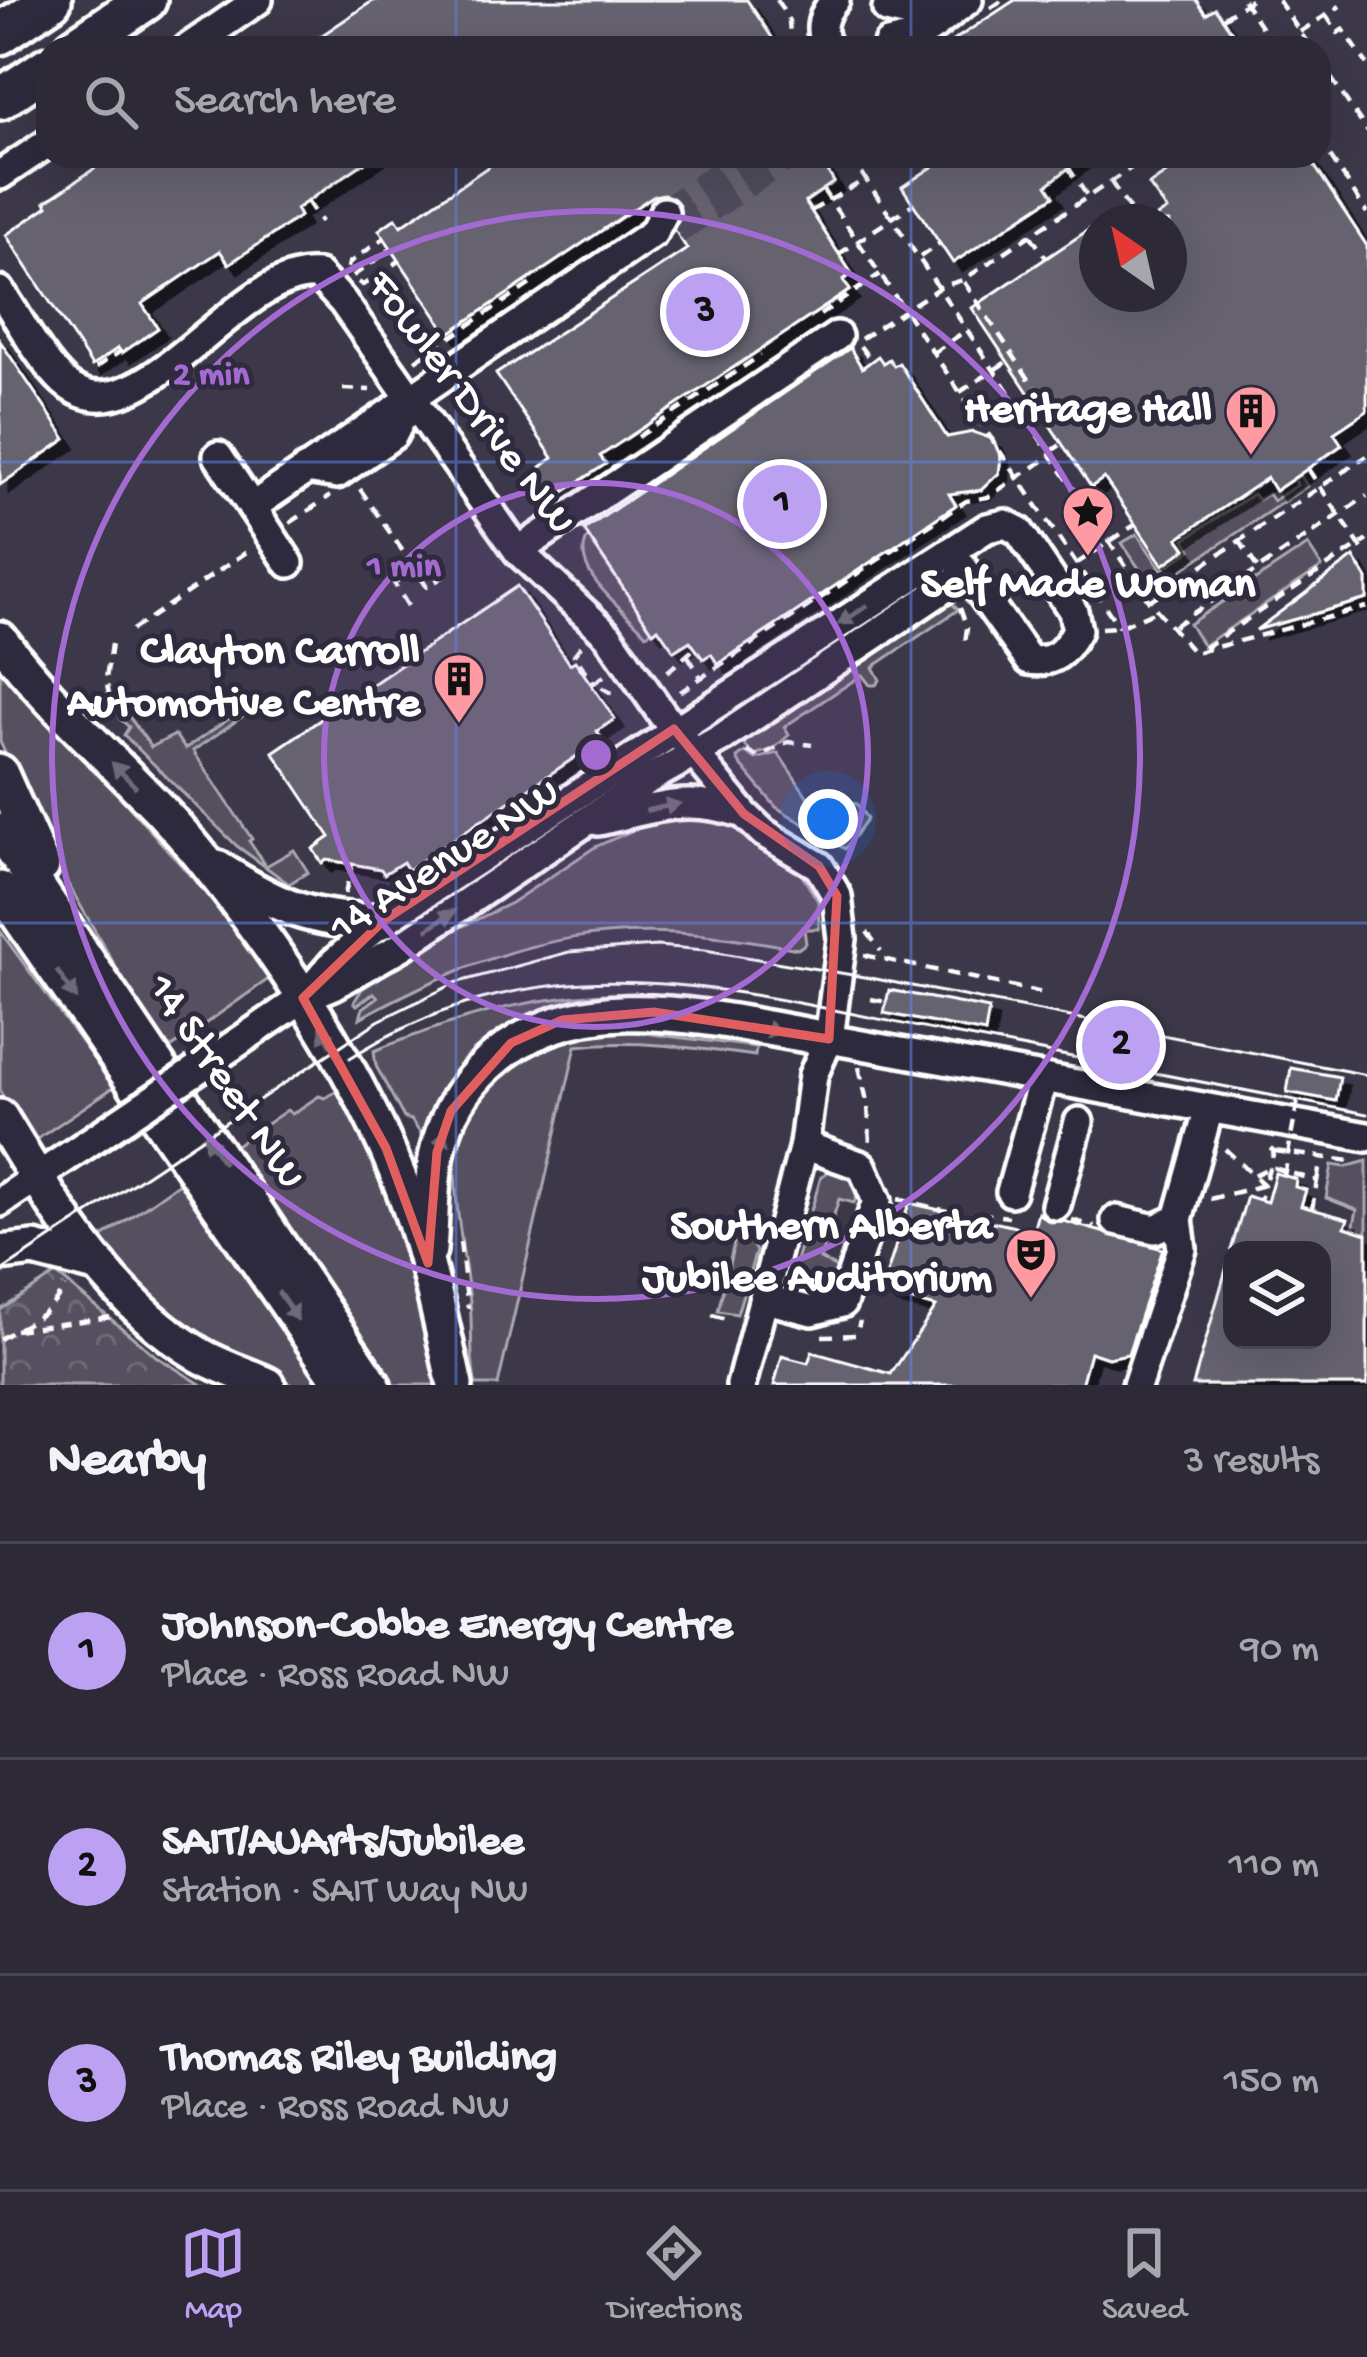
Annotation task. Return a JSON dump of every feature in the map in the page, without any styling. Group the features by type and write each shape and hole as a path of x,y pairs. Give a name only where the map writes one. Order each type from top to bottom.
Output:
{"highway":[{"path":"0,34 50,0"},
{"path":"93,36 146,0"},
{"path":"0,99 36,75"}],"main road":[{"path":"0,639 49,699 204,860 303,998 386,1148 428,1263 455,1385"},
{"path":"0,772 41,861 52,908"},
{"name":"14 Street NW","path":"0,831 373,1385"},
{"path":"204,860 274,904 347,922 383,921"},
{"name":"14 Street NW","path":"0,889 343,1385"},
{"path":"428,1263 437,1152 451,1111 470,1081 512,1043 562,1020 654,1012 829,1039"},
{"path":"0,1118 52,1204 84,1271"},
{"path":"0,1253 34,1249 84,1271 202,1356 268,1385"}],"street":[{"path":"206,36 258,0"},
{"path":"823,36 828,3"},
{"path":"883,4 913,15 962,4"},
{"path":"883,4 891,20 888,36"},
{"path":"919,36 938,27 962,4"},
{"path":"0,176 36,151"},
{"path":"252,507 306,469 319,442 374,405 411,399 664,225"},
{"name":"Fowler Drive NW","path":"0,291 62,380 81,394 99,398 125,393 286,276 318,275 343,302 518,551 608,635 683,740 744,814"},
{"path":"518,551 848,342"},
{"path":"218,456 289,563"},
{"path":"683,740 720,739 959,562 987,528 1005,524 1019,531 1073,611 1077,630 1065,651 1053,659 1029,660 959,562"},
{"name":"14 Avenue NW","path":"0,1202 303,998 402,946 582,824 683,740"},
{"name":"14 Avenue NW","path":"303,998 334,962 383,921 683,740"},
{"path":"582,824 672,803 707,802 744,814 764,833 819,866 837,896 841,950 829,1039 813,1076 804,1145 741,1385"},
{"path":"829,1039 1209,1109 1363,1148"},
{"path":"1011,1192 1043,1078"},
{"path":"1137,1385 1182,1249 1178,1220 1209,1109"},
{"path":"1056,1204 1079,1122"},
{"path":"766,1299 812,1311 842,1303 877,1201 862,1166 804,1145"},
{"path":"1116,1220 1155,1229 1178,1220"}],"path":[{"path":"776,0 789,21 790,36"},
{"path":"1278,0 1302,36"},
{"path":"1223,19 1247,1 1269,36"},
{"path":"1300,32 1340,6"},
{"path":"1326,15 1338,33 1343,29 1367,64"},
{"path":"1331,78 1367,131"},
{"path":"1331,158 1367,213"},
{"path":"858,168 1149,602 1194,653"},
{"path":"1069,168 1088,197"},
{"path":"871,362 848,342 940,286 964,280 1130,168"},
{"path":"811,211 866,179"},
{"path":"1111,182 1126,204"},
{"path":"823,190 1119,627"},
{"path":"307,201 321,222"},
{"path":"839,254 913,204"},
{"path":"1031,236 1046,259"},
{"path":"384,238 349,263 353,275 363,285 399,260"},
{"path":"920,257 940,243"},
{"path":"353,275 391,249"},
{"path":"809,322 880,274"},
{"path":"964,280 1049,409 1029,419"},
{"path":"933,353 969,328"},
{"path":"638,437 771,348"},
{"path":"90,372 121,351"},
{"path":"960,392 1014,357"},
{"path":"363,400 370,390 369,378"},
{"path":"343,389 370,390"},
{"path":"1053,456 1062,444"},
{"path":"680,692 967,501 988,497 1067,452"},
{"path":"1149,602 1367,456"},
{"path":"1308,469 1367,556"},
{"path":"353,479 427,587 449,573"},
{"path":"1174,626 1367,496"},
{"path":"1076,564 1136,524"},
{"path":"1239,540 1258,569"},
{"path":"1194,653 1367,540"},
{"path":"132,630 260,544"},
{"path":"408,605 394,583 415,569"},
{"path":"1194,653 1367,607"},
{"path":"960,609 967,628 965,643"},
{"path":"1077,630 1119,627 1158,610"},
{"path":"103,720 112,711 106,679 111,644"},
{"path":"581,646 574,655 592,684 613,694"},
{"path":"667,672 695,649"},
{"path":"688,656 702,679"},
{"path":"592,684 604,676"},
{"path":"742,746 758,758 788,742 812,745"},
{"path":"344,899 352,864"},
{"path":"872,942 881,950"},
{"path":"841,950 1043,993"},
{"path":"871,999 886,1002"},
{"path":"1284,1176 1299,1094"},
{"path":"1260,1137 1274,1151 1342,1162 1363,1148"},
{"path":"857,1142 870,1146"},
{"path":"1225,1142 1222,1147 1264,1185"},
{"path":"1260,1200 1274,1151"},
{"path":"1312,1209 1321,1159"},
{"path":"1254,1175 1270,1167 1317,1181"},
{"path":"1204,1201 1264,1185"},
{"path":"458,1227 469,1326"},
{"path":"0,1340 56,1304 84,1271"},
{"path":"712,1315 736,1322"},
{"path":"15,1330 118,1317"}],"highlighted area":[{"path":"674,729 744,814 819,866 837,896 829,1039 654,1012 562,1020 511,1043 451,1111 437,1152 428,1263 386,1148 303,998 383,921"}],"green space":[{"path":"1300,475 1307,486 1153,589 1122,543 1137,534 1162,570 1191,550 1185,539 1253,494 1258,500 1268,494 1273,501 1297,485 1294,479"},
{"path":"588,537 652,631 646,634 592,576 584,550"},
{"path":"1308,545 1322,567 1203,646 1189,624"},
{"path":"946,601 958,610 873,667 880,680 876,685 862,675 784,727 789,735 772,750 753,755 740,739"},
{"path":"0,660 273,976 165,1052 68,884 0,742"},
{"path":"115,697 151,747 175,735 185,749 252,703 256,707 193,751 266,866 294,850 308,872 289,884 237,846 124,735 129,727 119,718"},
{"path":"745,752 756,759 778,753 807,796 857,804 867,819 845,849 776,807 740,764 737,758"},
{"path":"670,814 727,821 801,874 818,901 819,929 804,929 806,943 798,949 676,933 572,938 470,966 360,1018 363,1008 378,997 374,993 357,1005 354,1002 362,989 445,935 511,903 595,847"},
{"path":"0,931 114,1087 33,1142 0,1092"},
{"path":"646,993 788,1014 786,1025 682,1007 603,1001 566,1004 534,1014 498,1041 426,1141 411,1120 404,1118 376,1066 374,1051 507,1007 574,996"},
{"path":"619,1030 756,1047 755,1056 644,1044 576,1046 498,1385 476,1385 455,1182 464,1119 496,1077 518,1061 568,1039"},
{"path":"340,1089 376,1159 410,1255 439,1385 389,1385 230,1149 287,1110 292,1114"},
{"path":"1367,1161 1367,1234 1353,1230 1357,1210 1326,1198 1332,1165"},
{"path":"830,1170 849,1174 861,1188 854,1203 839,1199 820,1259 840,1270 832,1294 799,1299 791,1287 792,1274 821,1177"},
{"path":"179,1183 321,1385 292,1385 211,1343 155,1301 94,1243"},
{"path":"720,1235 750,1242 756,1251 737,1314 718,1311 734,1243 718,1239"},
{"path":"56,1274 157,1357 202,1385 0,1385 0,1310"}],"building":[{"path":"374,0 747,0 771,36 321,36"},
{"path":"1015,0 1196,0 1206,14 1215,8 1235,36 960,36"},
{"path":"95,168 356,168 296,209 300,216 229,264 220,251 142,304 158,328 122,353 118,348 92,366 6,235 48,206 45,202"},
{"path":"486,168 825,168 834,182 805,202 852,274 843,280 850,290 600,456 606,464 550,501 537,481 541,467 553,458 496,374 687,249 675,230 682,212 678,201 664,194 653,196 448,334 379,230 396,218 401,226"},
{"path":"931,168 1069,168 1047,185 1054,196 953,263 902,187"},
{"path":"1174,168 1316,168 1367,246 1367,411 1334,433 1342,445 1275,491 1267,478 1178,538 1186,549 1163,565 1104,478 1091,487 972,308 1079,236 1079,312 1187,312 1187,204 1163,204 1149,185"},
{"path":"0,341 66,439 0,485"},
{"path":"850,348 862,368 878,356 883,363 889,359 894,366 899,363 947,437 973,432 993,439 1001,458 999,473 981,490 949,494 956,505 718,664 711,654 703,659 690,641 674,651 658,628 653,632 584,530"},
{"path":"1354,557 1367,579 1367,599 1256,630"},
{"name":"Clayton Carroll Automotive Centre","path":"517,586 570,664 575,661 615,719 597,731 602,739 408,870 403,862 384,874 381,869 322,863 313,849 330,837 273,752"},
{"path":"889,990 989,1009 985,1033 884,1013"},
{"path":"1291,1068 1340,1077 1336,1101 1287,1092"},
{"path":"1275,1173 1296,1179 1295,1187 1306,1190 1301,1206 1348,1219 1345,1227 1367,1234 1367,1385 1193,1385 1223,1280 1223,1349 1331,1349 1331,1241 1234,1241 1247,1196 1267,1202"},
{"name":"Southern Alberta Jubilee Auditorium","path":"909,1203 1033,1231 1038,1213 1050,1222 1063,1221 1163,1249 1128,1354 1108,1358 1090,1352 1081,1385 774,1385 782,1356 808,1363 812,1352 891,1374 936,1307 887,1294 890,1285 884,1283"}],"tunnel":[{"path":"664,212 729,168"},
{"path":"676,231 770,168"}],"tram line":[{"path":"0,1272 378,1021 455,983 569,952 657,946 705,950 1367,1075"},
{"path":"350,1058 424,1019 497,995 571,984 644,983 793,1002 1367,1114"}],"place":[{"name":"Thomas Riley Building","path":"705,312"},
{"name":"Heritage Hall","path":"1251,457"},
{"name":"Johnson-Cobbe Energy Centre","path":"782,504"},
{"name":"Self Made Woman","path":"1088,558"},
{"name":"Clayton Carroll Automotive Centre","path":"459,725"},
{"name":"SAIT/AUArts/Jubilee","path":"1121,1045"},
{"name":"Southern Alberta Jubilee Auditorium","path":"1031,1300"}]}
